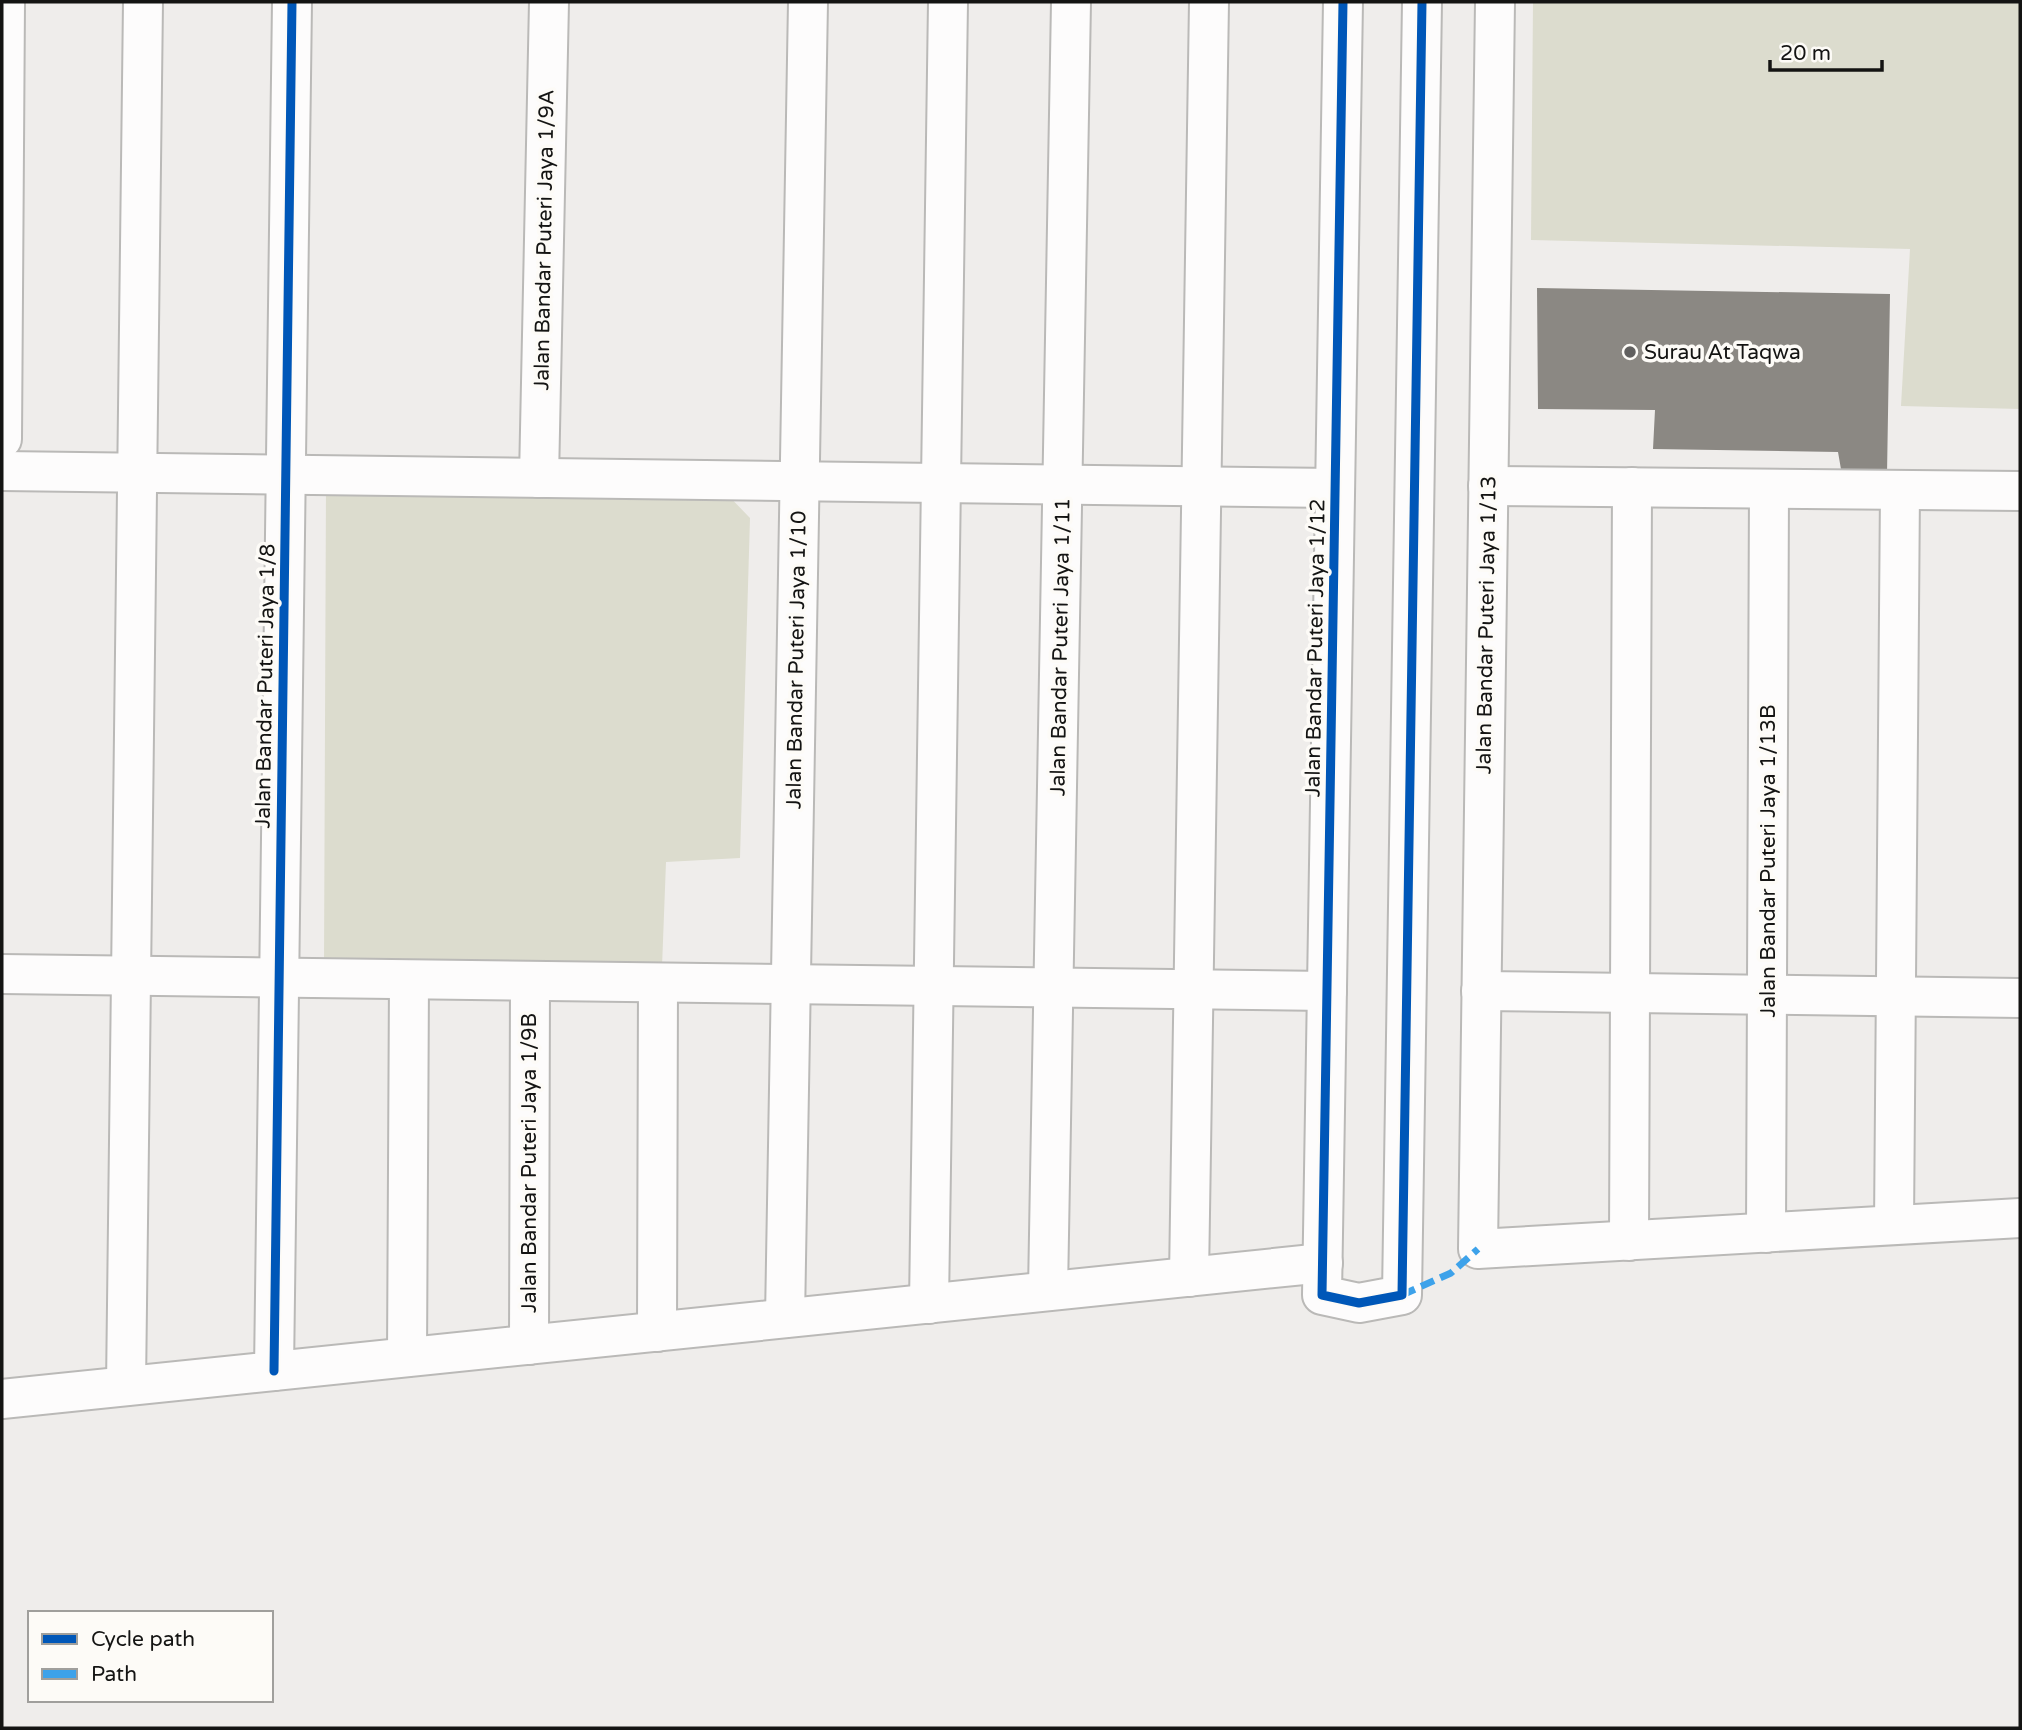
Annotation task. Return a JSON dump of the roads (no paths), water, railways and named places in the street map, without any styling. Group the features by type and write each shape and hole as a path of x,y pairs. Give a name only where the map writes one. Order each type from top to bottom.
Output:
{"street":[{"path":"2,439 5,2"},
{"path":"126,1386 143,2"},
{"name":"Jalan Bandar Puteri Jaya 1/8","path":"274,1371 292,2"},
{"name":"Jalan Bandar Puteri Jaya 1/9A","path":"539,478 549,2"},
{"name":"Jalan Bandar Puteri Jaya 1/10","path":"785,1318 808,2"},
{"path":"929,1304 948,2"},
{"name":"Jalan Bandar Puteri Jaya 1/11","path":"1048,1292 1071,2"},
{"path":"1189,1277 1209,2"},
{"name":"Jalan Bandar Puteri Jaya 1/12","path":"1323,1279 1343,2"},
{"path":"2,1399 1189,1277 1323,1279 1359,1303 1402,1295 1422,2"},
{"name":"Jalan Bandar Puteri Jaya 1/13","path":"1495,2 1478,1249 1629,1241"},
{"path":"2,471 1335,488"},
{"path":"1488,486 2020,491"},
{"path":"1632,488 1629,1241 2020,1218"},
{"name":"Jalan Bandar Puteri Jaya 1/13B","path":"1766,1233 1769,489"},
{"path":"1894,1225 1900,490"},
{"path":"2,974 1327,991"},
{"path":"407,1357 410,979"},
{"name":"Jalan Bandar Puteri Jaya 1/9B","path":"529,1345 530,981"},
{"path":"657,1332 658,983"},
{"path":"1481,991 2020,998"}],"place":[{"name":"Surau At Taqwa","path":"1630,352"}]}
